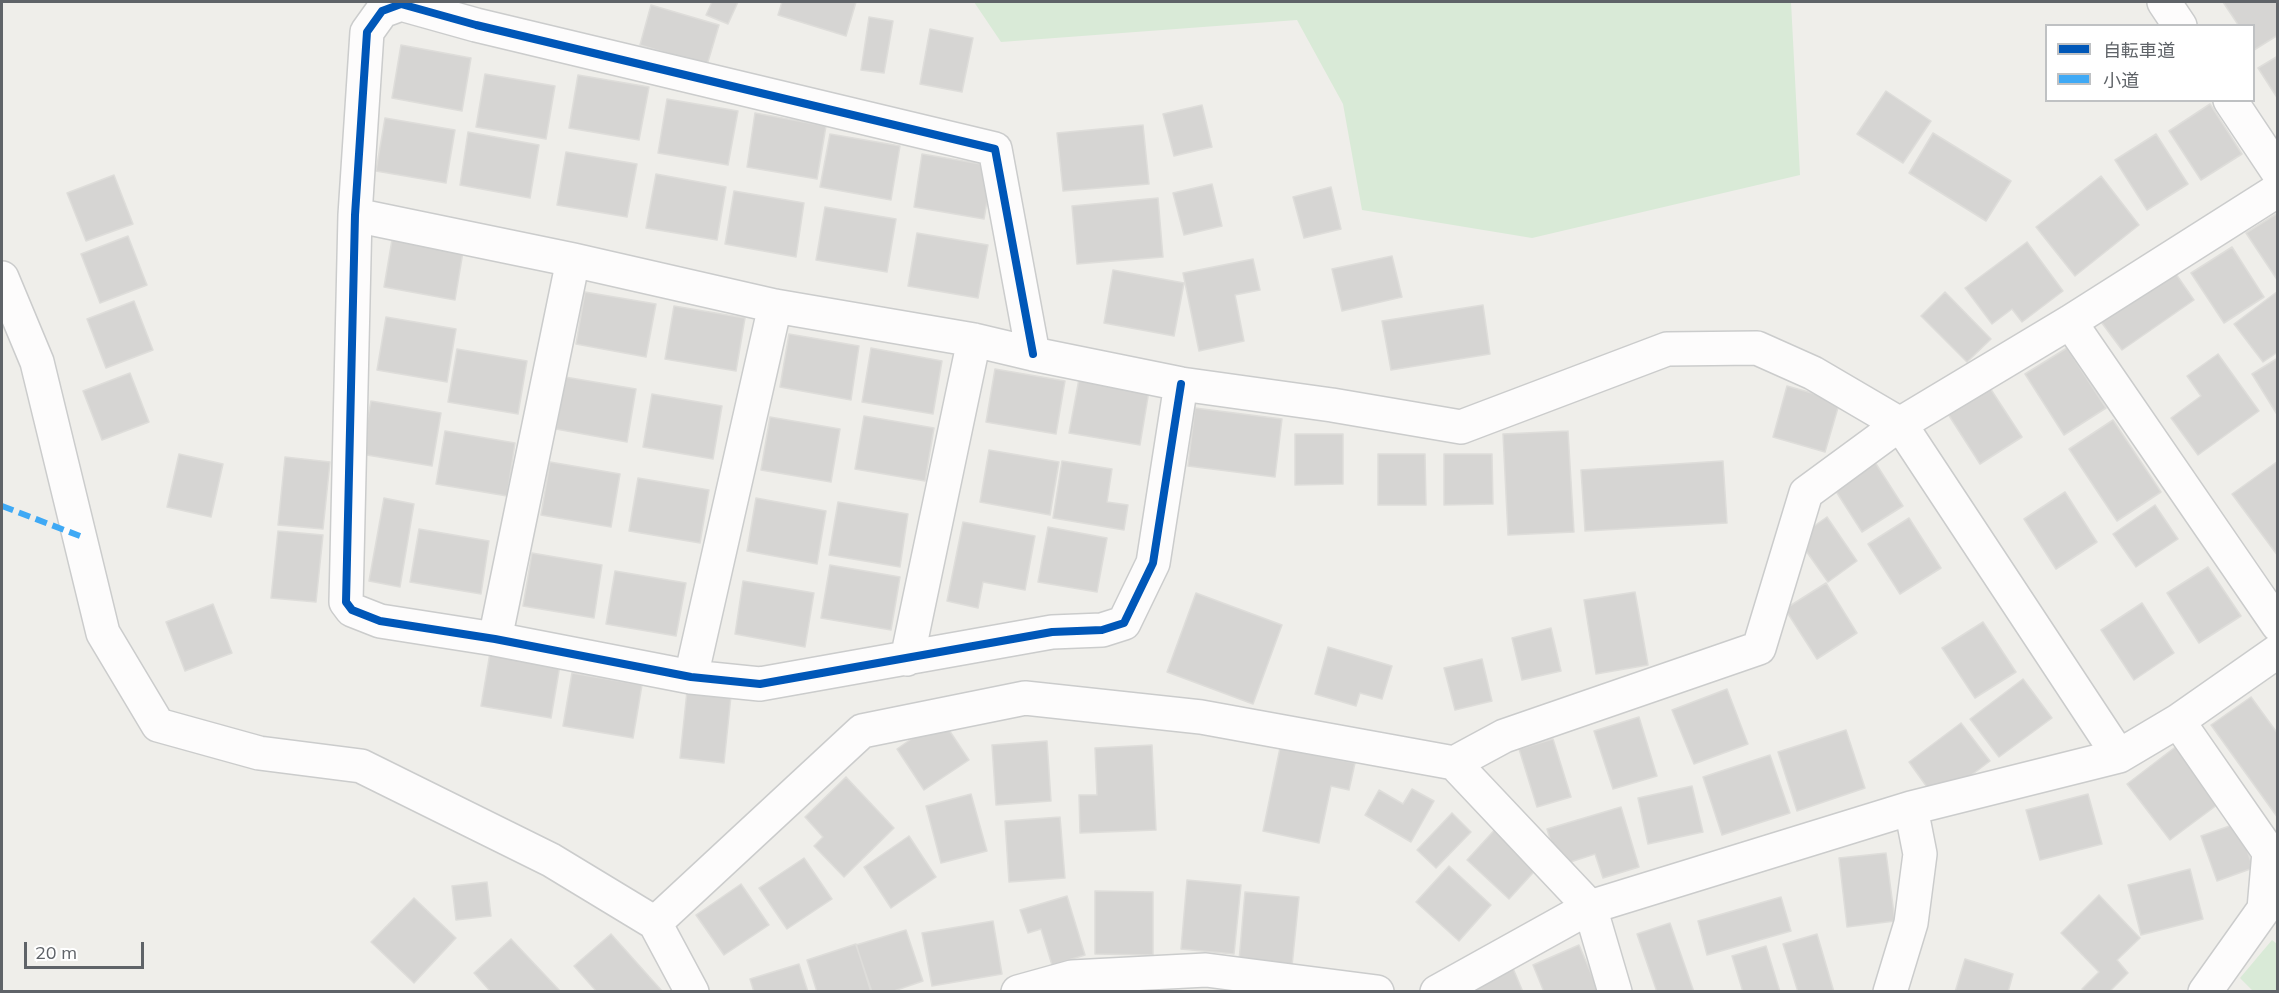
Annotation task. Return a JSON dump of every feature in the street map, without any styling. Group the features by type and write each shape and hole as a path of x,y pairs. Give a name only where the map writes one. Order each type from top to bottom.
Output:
{"street":[{"path":"2163,2 2179,24"},
{"path":"1033,354 995,149 476,25 401,4 382,11 367,32 355,215 346,602 352,610 380,621 495,639 691,677 760,684 1052,632 1102,630 1124,622 1154,563 1181,384"},
{"path":"2231,102 2277,172"},
{"path":"1454,763 1504,736 1759,648 1806,493 1899,424 2070,322 2277,190"},
{"path":"355,215 573,260 775,306 974,340 1181,384 1332,405 1461,427 1667,349 1757,348 1813,373 1899,424 2119,756"},
{"path":"495,639 573,260"},
{"path":"2,278 37,362 103,633 158,726 259,753 361,766 551,860 656,923 692,992"},
{"path":"691,677 775,306"},
{"path":"2070,322 2277,625"},
{"path":"907,659 974,340"},
{"path":"1437,992 1590,907 1911,808 2119,756 2178,721 2277,651"},
{"path":"656,923 862,731 1025,698 1201,717 1454,763 1590,907 1615,992"},
{"path":"2178,721 2269,852 2264,909 2205,992"},
{"path":"1890,992 1911,922 1920,854 1911,808"},
{"path":"656,923 679,992"},
{"path":"1018,992 1072,976 1206,970 1377,992"}],"green space":[{"path":"974,2 1791,2 1800,175 1532,238 1362,210 1343,104 1297,20 1001,42"},
{"path":"2272,940 2277,944 2277,991 2253,991 2240,978"}],"building":[{"path":"712,2 738,2 728,24 706,15"},
{"path":"782,2 856,2 846,36 778,15"},
{"path":"2223,2 2278,2 2278,35 2255,49 2255,24 2238,24"},
{"path":"651,5 719,25 707,65 640,45"},
{"path":"869,17 893,21 884,73 861,70"},
{"path":"930,29 973,38 962,92 920,84"},
{"path":"401,45 471,58 462,111 392,98"},
{"path":"2278,56 2278,99 2258,68"},
{"path":"485,74 555,86 546,139 476,127"},
{"path":"578,75 649,87 639,140 569,128"},
{"path":"1886,91 1931,121 1903,163 1857,134"},
{"path":"667,99 738,111 728,165 658,153"},
{"path":"2210,104 2242,154 2201,180 2169,131"},
{"path":"1202,105 1212,147 1174,156 1163,114"},
{"path":"755,113 826,126 817,179 747,167"},
{"path":"385,118 455,130 446,183 376,171"},
{"path":"1143,125 1149,184 1063,191 1057,133"},
{"path":"468,132 539,145 530,198 460,185"},
{"path":"1933,133 2011,181 1986,221 1909,173"},
{"path":"830,134 900,146 891,200 820,187"},
{"path":"2156,134 2188,184 2147,210 2115,160"},
{"path":"566,152 637,164 627,217 557,205"},
{"path":"922,154 993,166 984,219 914,207"},
{"path":"656,174 726,187 717,240 646,228"},
{"path":"114,175 133,224 86,241 67,193"},
{"path":"2101,176 2139,225 2075,276 2036,227"},
{"path":"1212,184 1222,226 1184,235 1173,193"},
{"path":"1331,187 1341,229 1304,238 1293,197"},
{"path":"734,191 804,203 796,257 725,244"},
{"path":"1158,198 1163,257 1077,264 1072,206"},
{"path":"825,207 896,219 887,272 816,260"},
{"path":"2278,213 2278,281 2246,233"},
{"path":"917,233 988,245 978,298 908,286"},
{"path":"393,234 464,246 455,300 384,287"},
{"path":"128,236 147,285 100,303 81,254"},
{"path":"2027,242 2063,291 2022,322 2012,309 1992,324 1965,288"},
{"path":"2232,247 2264,297 2224,323 2191,273"},
{"path":"1392,256 1402,297 1342,311 1332,269"},
{"path":"1253,259 1260,290 1235,295 1244,341 1199,351 1183,273"},
{"path":"2169,264 2194,300 2122,350 2096,315"},
{"path":"1113,270 1184,283 1174,336 1104,323"},
{"path":"2278,291 2278,352 2263,362 2234,324"},
{"path":"585,292 656,304 646,357 576,344"},
{"path":"1945,292 1991,339 1967,362 1921,316"},
{"path":"134,301 153,350 106,368 87,319"},
{"path":"1483,305 1490,354 1391,370 1382,321"},
{"path":"674,306 745,318 736,371 665,359"},
{"path":"386,317 456,329 447,382 377,370"},
{"path":"789,334 859,346 851,400 780,387"},
{"path":"871,348 942,361 933,414 862,402"},
{"path":"2067,348 2106,408 2064,435 2025,374"},
{"path":"457,349 527,361 518,414 448,402"},
{"path":"2218,354 2259,411 2198,455 2171,418 2201,396 2187,376"},
{"path":"2278,358 2278,416 2252,374"},
{"path":"995,369 1065,381 1056,434 986,422"},
{"path":"130,373 149,422 102,440 83,391"},
{"path":"565,377 636,389 627,442 556,429"},
{"path":"1079,379 1149,391 1140,445 1069,433"},
{"path":"1787,386 1840,401 1825,452 1773,437"},
{"path":"1990,388 2022,437 1980,464 1948,414"},
{"path":"652,394 722,406 713,459 643,447"},
{"path":"371,401 441,413 432,466 361,454"},
{"path":"1195,408 1282,419 1275,477 1188,466"},
{"path":"864,416 934,428 925,481 855,469"},
{"path":"770,417 840,429 831,482 761,470"},
{"path":"2113,420 2161,492 2117,521 2069,449"},
{"path":"445,431 515,443 507,496 436,484"},
{"path":"1568,431 1574,532 1508,535 1503,434"},
{"path":"1295,434 1343,434 1343,484 1295,485"},
{"path":"989,450 1059,462 1050,515 980,502"},
{"path":"179,454 223,464 211,517 167,507"},
{"path":"1378,454 1425,454 1426,505 1378,505"},
{"path":"1444,454 1492,454 1493,504 1444,505"},
{"path":"1871,456 1903,506 1862,532 1830,482"},
{"path":"285,457 330,462 323,529 278,525"},
{"path":"1062,461 1112,469 1107,502 1128,505 1124,530 1053,518"},
{"path":"1723,461 1727,523 1585,531 1581,470"},
{"path":"2278,461 2278,556 2232,494"},
{"path":"550,462 620,474 611,527 541,515"},
{"path":"638,478 709,490 700,543 629,531"},
{"path":"2065,492 2097,542 2056,569 2024,519"},
{"path":"384,498 414,504 400,587 369,581"},
{"path":"756,498 826,511 817,564 747,551"},
{"path":"838,502 908,514 900,567 829,555"},
{"path":"2155,505 2178,539 2136,567 2113,534"},
{"path":"1827,517 1857,561 1828,582 1797,538"},
{"path":"1909,518 1941,568 1900,594 1868,544"},
{"path":"963,522 1035,536 1025,590 983,582 978,608 947,601"},
{"path":"1048,527 1107,538 1097,592 1038,582"},
{"path":"419,529 489,541 481,594 410,582"},
{"path":"278,531 323,535 316,602 271,598"},
{"path":"532,553 602,565 594,618 523,606"},
{"path":"830,565 900,577 891,630 821,618"},
{"path":"2208,567 2241,616 2199,643 2167,593"},
{"path":"615,571 686,583 676,636 606,624"},
{"path":"743,581 814,593 805,647 735,634"},
{"path":"1826,583 1857,633 1817,659 1785,609"},
{"path":"1635,592 1648,665 1596,674 1584,600"},
{"path":"1196,593 1282,625 1253,704 1167,672"},
{"path":"2142,603 2174,653 2134,680 2101,630"},
{"path":"213,604 232,653 185,671 166,622"},
{"path":"1983,622 2016,672 1975,698 1942,648"},
{"path":"1551,628 1561,671 1522,680 1512,638"},
{"path":"1328,647 1392,666 1382,699 1360,693 1356,706 1315,694"},
{"path":"490,653 560,665 551,718 481,706"},
{"path":"1482,659 1492,701 1455,710 1444,668"},
{"path":"572,673 642,685 633,738 563,726"},
{"path":"2023,679 2052,718 1999,757 1970,719"},
{"path":"1727,689 1748,744 1694,764 1672,710"},
{"path":"687,691 731,696 724,763 680,758"},
{"path":"2251,697 2278,734 2278,818 2211,725"},
{"path":"1639,717 1657,776 1613,789 1594,731"},
{"path":"941,718 969,760 924,790 897,749"},
{"path":"1961,723 1990,761 1937,801 1909,762"},
{"path":"1846,730 1865,788 1797,811 1778,752"},
{"path":"1553,739 1571,797 1537,807 1519,749"},
{"path":"1047,741 1051,801 996,805 992,745"},
{"path":"1152,745 1156,830 1080,833 1079,795 1097,795 1095,748"},
{"path":"2178,745 2221,802 2170,840 2127,784"},
{"path":"1280,748 1355,763 1349,790 1331,786 1319,843 1263,831"},
{"path":"1770,755 1790,813 1722,835 1703,777"},
{"path":"846,777 894,828 844,877 814,846 823,837 805,817"},
{"path":"1692,786 1703,832 1648,844 1638,798"},
{"path":"1412,789 1434,801 1411,842 1365,815 1379,790 1403,804"},
{"path":"971,794 987,851 941,863 926,806"},
{"path":"2088,794 2102,844 2040,860 2026,810"},
{"path":"1621,807 1639,867 1603,878 1595,854 1558,866 1547,829"},
{"path":"1452,813 1471,832 1436,868 1417,850"},
{"path":"1060,817 1065,878 1009,882 1005,821"},
{"path":"2238,823 2253,868 2217,881 2201,836"},
{"path":"1500,824 1542,863 1509,899 1467,860"},
{"path":"909,836 936,877 891,908 864,867"},
{"path":"1886,853 1895,921 1847,927 1839,858"},
{"path":"804,858 832,899 787,929 759,888"},
{"path":"1449,866 1491,905 1459,941 1416,902"},
{"path":"2190,869 2203,919 2141,935 2128,885"},
{"path":"1187,880 1241,885 1234,954 1181,949"},
{"path":"487,882 491,916 456,920 452,886"},
{"path":"741,884 769,925 724,955 696,915"},
{"path":"1095,891 1153,892 1153,955 1095,954"},
{"path":"1245,892 1299,897 1292,966 1239,961"},
{"path":"2099,895 2140,938 2117,960 2128,973 2109,992 2085,992 2082,989 2099,972 2061,933"},
{"path":"1067,896 1085,955 1052,965 1041,929 1028,933 1020,910"},
{"path":"1781,897 1791,931 1707,955 1698,921"},
{"path":"414,898 456,938 414,983 371,942"},
{"path":"993,921 1002,974 932,986 922,933"},
{"path":"1670,923 1694,992 1657,992 1637,934"},
{"path":"906,930 923,981 891,992 872,992 856,945"},
{"path":"611,934 661,992 597,992 574,966"},
{"path":"1817,934 1834,992 1798,992 1783,944"},
{"path":"511,939 561,992 491,992 474,973"},
{"path":"856,944 871,992 817,992 807,960"},
{"path":"1579,945 1599,992 1544,992 1533,965"},
{"path":"1766,946 1780,992 1743,992 1732,956"},
{"path":"1965,959 2013,974 2008,992 1955,992"},
{"path":"799,964 808,992 754,992 750,979"},
{"path":"1512,966 1523,992 1467,992"}],"marked path":[{"path":"2,506 80,536"}],"cycle path":[{"path":"1033,354 995,149 476,25 401,4 382,11 367,32 355,215 346,602 352,610 380,621 495,639 691,677 760,684 1052,632 1102,630 1124,623 1153,563 1181,384"}]}
